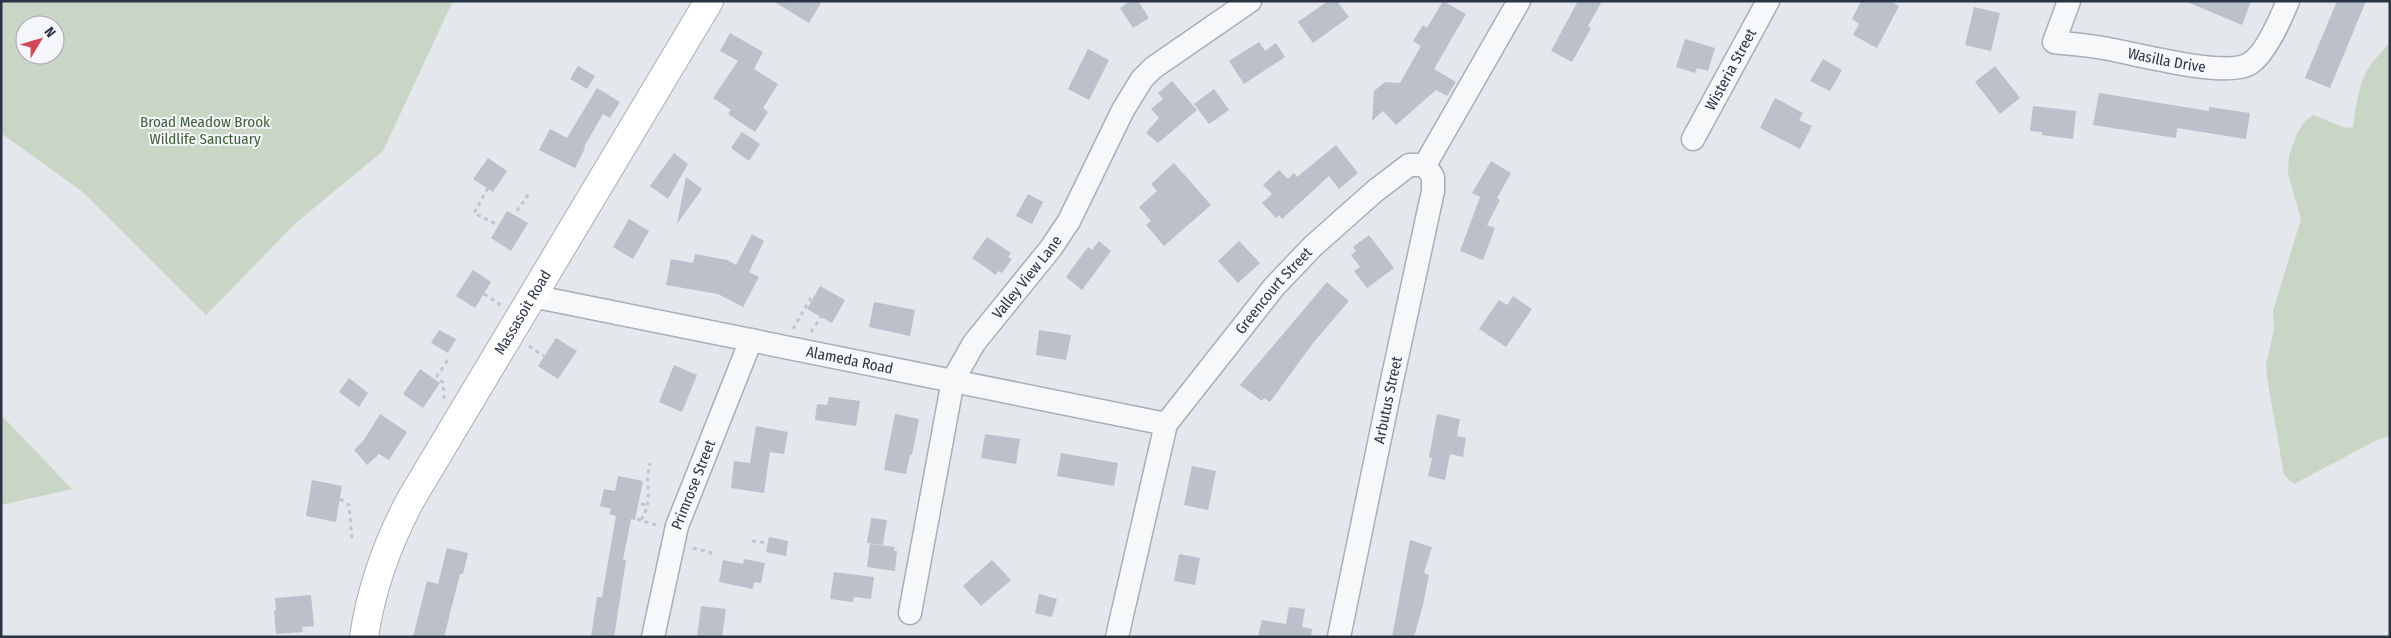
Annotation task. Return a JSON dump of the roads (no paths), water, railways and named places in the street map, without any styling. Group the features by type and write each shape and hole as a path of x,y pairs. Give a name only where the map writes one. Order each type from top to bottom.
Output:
{"main road":[{"name":"Massasoit Road","path":"364,637 373,591 401,517 424,475 710,1"}],"street":[{"name":"Valley View Lane","path":"910,613 953,380 974,343 1051,248 1069,221 1110,134 1142,78 1153,68 1250,1"},
{"path":"1425,165 1519,1"},
{"name":"Wisteria Street","path":"1693,138 1768,1"},
{"name":"Wasilla Drive","path":"2069,1 2054,42 2103,48 2179,63 2235,68 2248,65 2255,59 2281,19 2288,1"},
{"name":"Greencourt Street","path":"1117,637 1166,424 1274,287 1313,246 1374,192 1410,165 1425,165"},
{"name":"Arbutus Street","path":"1339,637 1390,385 1433,191 1433,177 1425,165"},
{"name":"Alameda Road","path":"532,296 1166,424"},
{"name":"Primrose Street","path":"653,637 677,526 751,340"}],"park label":[{"name":"Broad Meadow Brook Wildlife Sanctuary","path":"205,130"}]}
